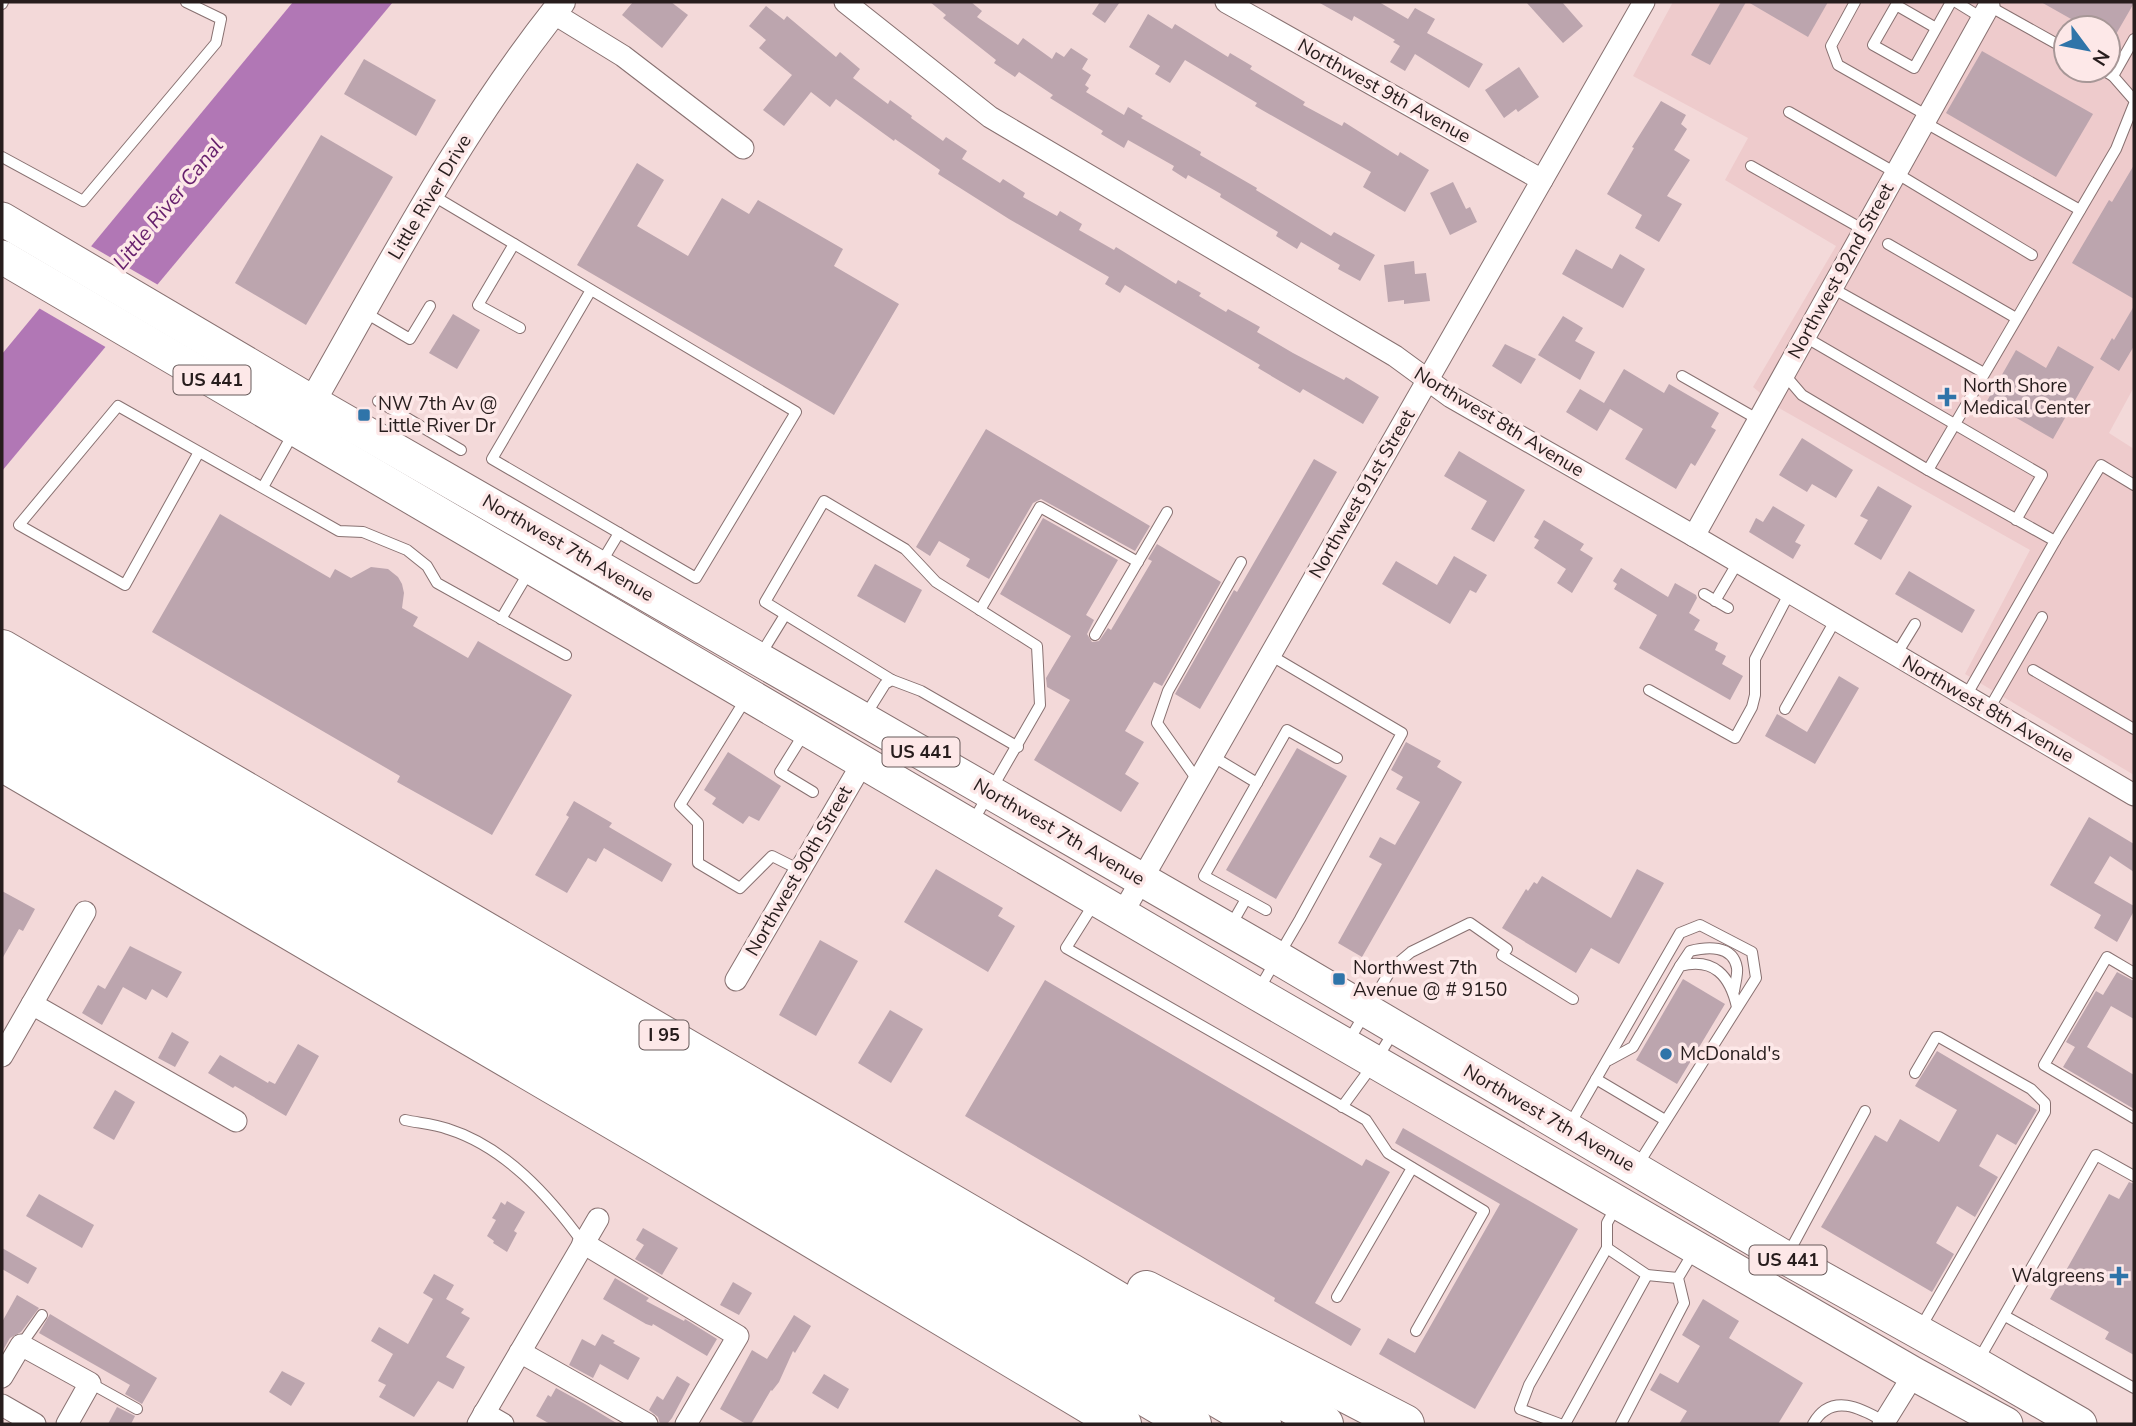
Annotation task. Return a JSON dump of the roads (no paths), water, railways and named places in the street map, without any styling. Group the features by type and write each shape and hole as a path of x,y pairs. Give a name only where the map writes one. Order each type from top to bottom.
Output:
{"highway":[{"name":"I 95","path":"2,649 1071,1273 1324,1424"},
{"path":"2,685 1262,1424"},
{"path":"2,726 1192,1424"},
{"path":"2,762 660,1148 1106,1419"},
{"path":"1071,1273 1145,1289 1405,1424"}],"main road":[{"name":"Northwest 7th Avenue","path":"2,219 72,260 138,318 295,430 1256,993 1914,1374 2006,1424"},
{"name":"Northwest 7th Avenue","path":"6,263 52,286 138,318 312,402 430,448 600,566 1278,958 1786,1258 2080,1424"},
{"path":"295,430 312,402"},
{"path":"1517,1144 1550,1140 1604,1172 1636,1168"},
{"path":"1697,1247 1730,1238 1831,1296 1857,1298"}],"street":[{"name":"Northwest 8th Avenue","path":"845,2 990,117 1395,356 1451,397 1694,536 2134,795"},
{"name":"Northwest 9th Avenue","path":"1226,2 1542,180"},
{"name":"Northwest 91st Street","path":"1109,907 1142,880 1644,2"},
{"path":"558,7 743,148"},
{"name":"Little River Drive","path":"312,402 429,194 481,112 558,7"},
{"name":"Northwest 92nd Street","path":"1694,536 1986,12"},
{"name":"Northwest 90th Street","path":"736,980 863,762"},
{"path":"2,1056 85,912"},
{"path":"32,1004 236,1121"},
{"path":"503,1424 481,1419 598,1219"},
{"path":"583,1244 738,1336 686,1424"},
{"path":"2,1377 21,1345 90,1383 67,1424"},
{"path":"520,1352 647,1424"},
{"path":"1884,1423 1914,1374"},
{"path":"2,1405 35,1424"}],"lane":[{"path":"2,157 83,201 216,43 220,19 186,2"},
{"path":"1855,2 1831,46 1838,65 2080,210"},
{"path":"1936,28 1896,5 1873,45 1914,68 1953,2 1986,12 2052,43"},
{"path":"2122,55 2134,39"},
{"path":"1928,470 2116,149 2134,102 2118,84"},
{"path":"1789,112 2032,255"},
{"path":"1751,166 1864,230"},
{"path":"429,194 514,244 796,412 696,578 492,459 591,290"},
{"path":"514,244 478,306 520,328"},
{"path":"1888,244 2016,318"},
{"path":"1832,288 1984,373"},
{"path":"363,312 410,339 430,306"},
{"path":"1805,337 2042,475 2016,520"},
{"path":"1784,374 1802,396 2055,541"},
{"path":"1682,376 1759,420"},
{"path":"378,401 430,448 461,450"},
{"path":"200,452 125,585 19,524 118,406 263,487 339,530 363,532 408,550 427,566 437,583 566,655"},
{"path":"263,487 295,430"},
{"path":"1966,696 2101,465 2134,485"},
{"path":"970,825 1018,747 1040,705 1037,646 936,582 905,549 824,501 765,602 892,680 921,691 1018,747"},
{"path":"980,610 1040,507 1138,562"},
{"path":"1095,635 1167,512"},
{"path":"600,566 619,533"},
{"path":"1198,781 1157,723 1168,691 1241,562"},
{"path":"1716,601 1738,562"},
{"path":"501,619 531,567"},
{"path":"1649,690 1735,738 1752,707 1755,695 1755,659 1790,592"},
{"path":"1704,594 1728,608"},
{"path":"759,659 785,615"},
{"path":"1989,709 2042,617"},
{"path":"1786,709 1836,619"},
{"path":"1896,655 1915,624"},
{"path":"1256,993 1402,733 1270,655"},
{"path":"2033,670 2134,729"},
{"path":"864,718 885,684 892,680"},
{"path":"748,695 680,805 698,823 698,863 740,888 772,856 800,870"},
{"path":"806,729 780,772 813,792"},
{"path":"1266,910 1204,876 1287,730 1337,758"},
{"path":"1212,757 1257,783"},
{"path":"1229,930 1245,899"},
{"path":"1109,907 1066,948 1366,1120 1388,1153 1484,1211 1416,1331"},
{"path":"1346,1045 1392,968 1411,952 1470,923 1507,949 1502,955 1573,999"},
{"path":"1568,1129 1680,933 1700,925 1752,952 1756,978 1636,1168"},
{"path":"1607,1061 1633,1047 1690,951 1708,946 1720,948 1730,955 1737,967 1734,993"},
{"path":"2134,973 2107,957 2044,1065 2134,1118"},
{"path":"1680,966 1696,962 1710,967 1728,980 1737,1007"},
{"path":"1342,1107 1375,1062 1396,1027"},
{"path":"1915,1073 1936,1037 1939,1037 2031,1089 2045,1103 2045,1112 1918,1333"},
{"path":"1596,1079 1665,1121"},
{"path":"1786,1258 1865,1111"},
{"path":"405,1120 448,1129 502,1156 527,1179 583,1244"},
{"path":"1976,1364 2096,1155 2134,1176"},
{"path":"1337,1297 1412,1168"},
{"path":"1618,1203 1607,1223 1607,1248 1529,1385 1520,1409 1562,1424 1647,1275"},
{"path":"1621,1424 1684,1303 1678,1278 1697,1247"},
{"path":"1607,1248 1647,1275 1678,1278"},
{"path":"21,1345 41,1315"},
{"path":"2005,1316 2134,1388"},
{"path":"90,1383 137,1409"},
{"path":"1813,1424 1818,1415 1837,1405 1857,1407 1884,1423"}],"water":[{"name":"Little River Canal","path":"293,2 393,2 2,471 2,354"}],"place":[{"name":"North Shore Medical Center","path":"1947,397"},
{"name":"NW 7th Av @ Little River Dr","path":"364,415"},
{"name":"Northwest 7th Avenue @ # 9150","path":"1339,979"},
{"name":"McDonald's","path":"1666,1054"},
{"name":"Walgreens","path":"2119,1276"}]}
